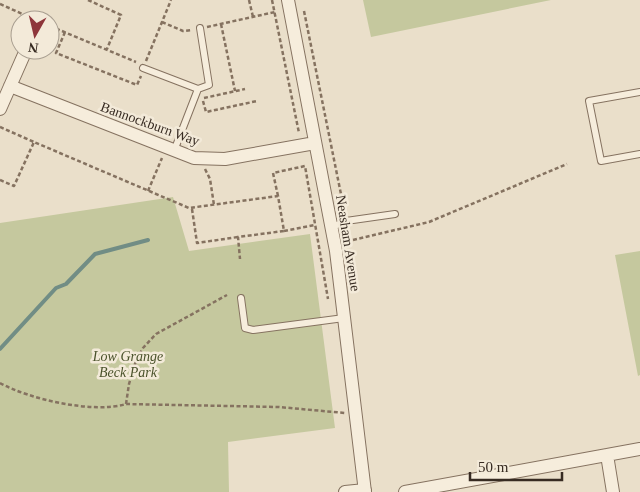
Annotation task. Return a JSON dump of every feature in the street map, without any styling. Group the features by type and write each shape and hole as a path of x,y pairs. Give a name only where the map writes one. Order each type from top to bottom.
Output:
{"street":[{"name":"Neasham Avenue","path":"288,0 308,144 332,227 338,319 350,415 365,491"},
{"path":"0,108 22,60"},
{"name":"Bannockburn Way","path":"10,86 170,150 206,159 225,159 308,144"},
{"path":"405,492 640,449"},
{"path":"607,455 613,492"},
{"path":"345,492 365,491"}],"lane":[{"path":"144,67 198,89 209,85 200,28"},
{"path":"170,150 198,89"},
{"path":"640,92 589,101 601,161 640,154"},
{"path":"332,227 346,221 395,214"},
{"path":"241,298 245,328 253,330 338,319"}],"path":[{"path":"88,0 121,14 107,49"},
{"path":"65,32 56,53 137,85 171,0"},
{"path":"249,0 253,16"},
{"path":"272,0 308,144 305,166 315,225 338,319"},
{"path":"0,4 14,10"},
{"path":"303,8 346,221"},
{"path":"162,22 183,31 275,12"},
{"path":"221,24 235,91"},
{"path":"60,30 107,49 144,67"},
{"path":"246,89 204,98 206,112 257,101"},
{"path":"194,98 204,102"},
{"path":"0,127 192,209 278,196"},
{"path":"0,180 14,186 34,142"},
{"path":"148,191 170,150"},
{"path":"206,159 205,172 210,179 214,206"},
{"path":"353,240 429,222 567,164"},
{"path":"284,231 274,173 305,166"},
{"path":"192,209 197,243 315,225"},
{"path":"238,237 240,259"},
{"path":"126,404 128,384 143,348 156,334 218,298 227,295"},
{"path":"0,382 17,392 64,404 117,407 126,404 279,407 350,415"},
{"path":"343,404 350,415"}],"green space":[{"path":"363,0 551,0 371,37"},
{"name":"Low Grange Beck Park","path":"173,197 189,251 310,234 335,428 228,442 229,492 0,492 0,223"},
{"path":"640,251 640,375 638,376 615,255"}],"waterway":[{"path":"0,349 56,288 66,284 95,254 148,240"}]}
